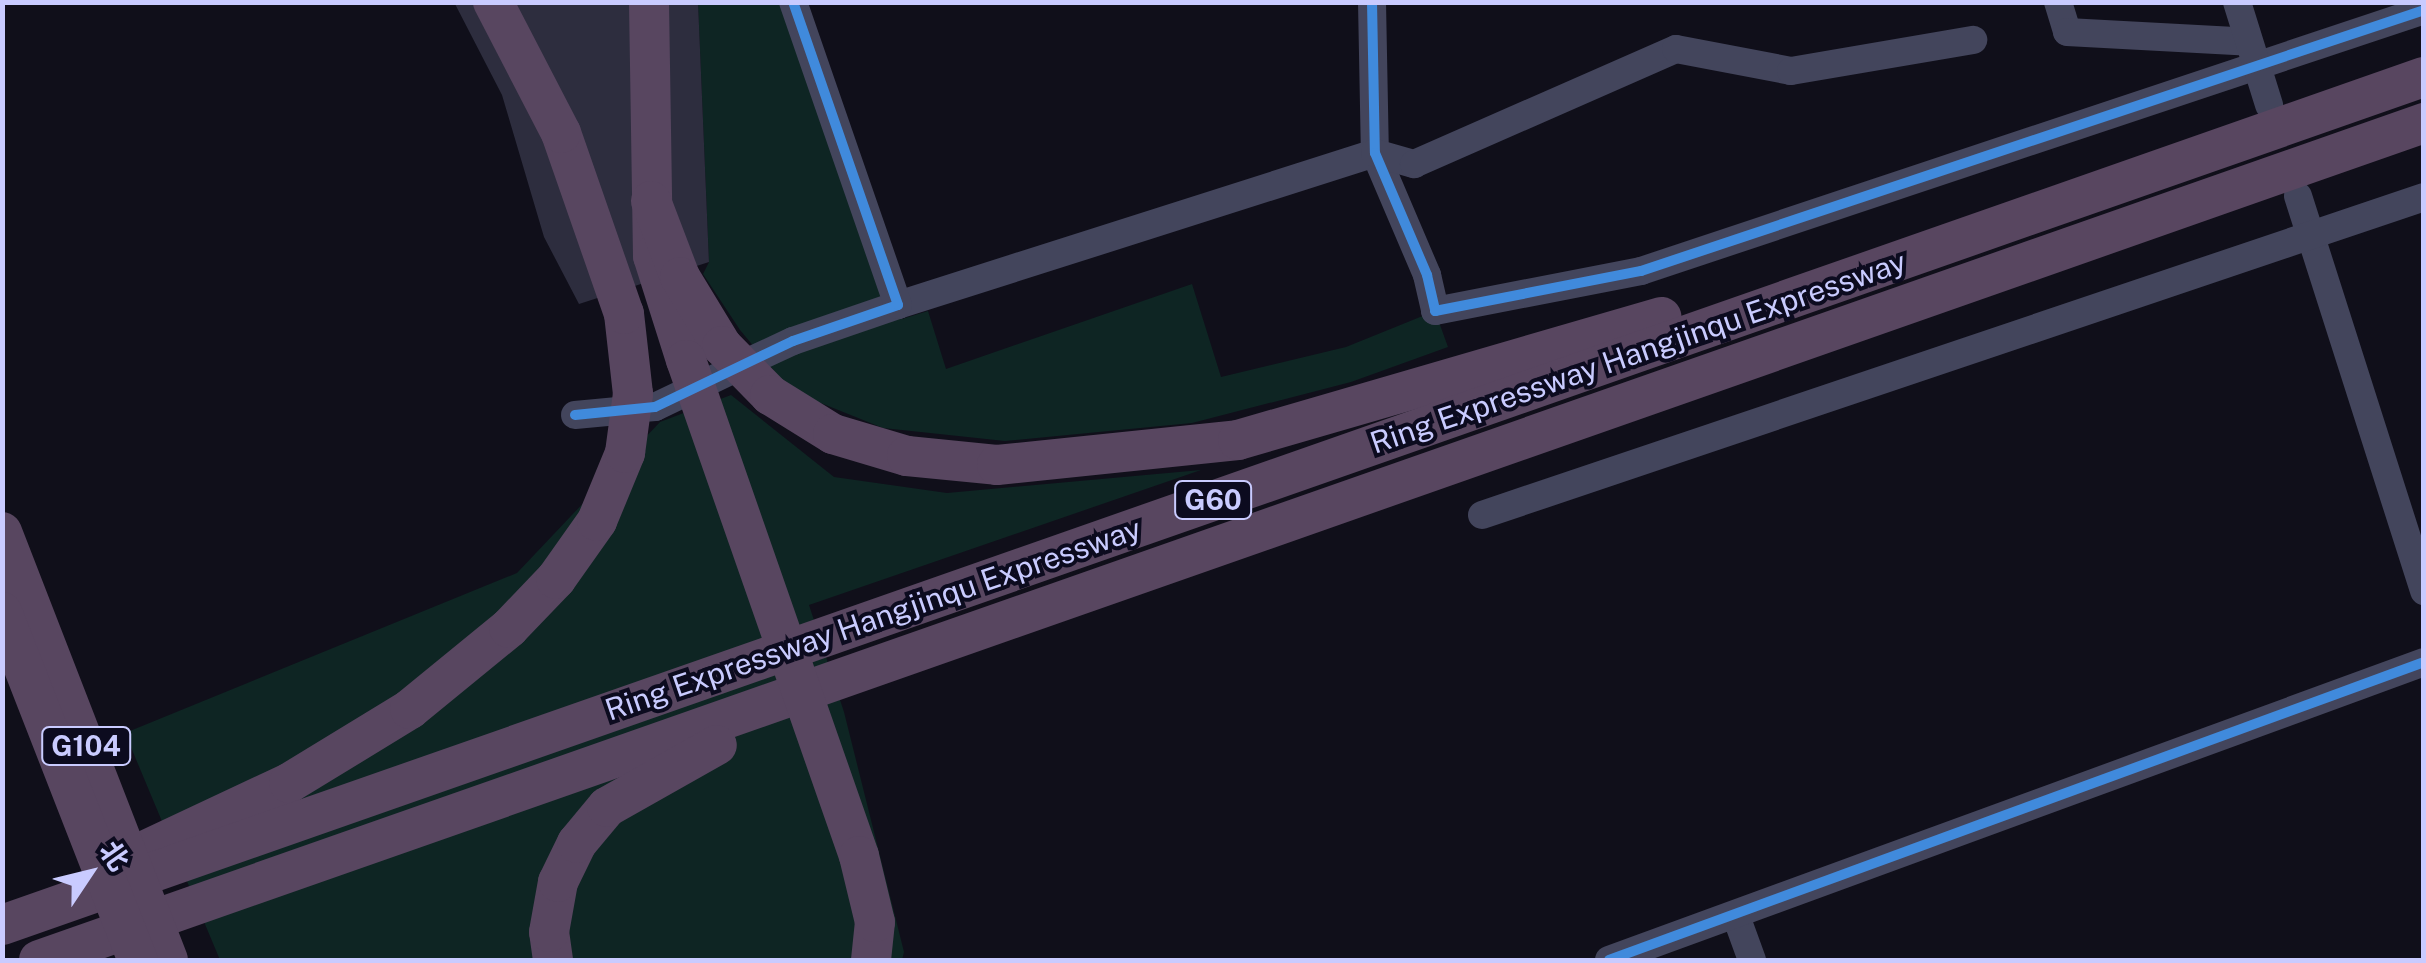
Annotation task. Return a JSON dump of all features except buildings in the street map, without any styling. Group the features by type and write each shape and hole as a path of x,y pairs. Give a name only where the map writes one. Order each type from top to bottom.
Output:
{"highway":[{"path":"2,900 159,845 290,783 410,709 509,628 556,580 597,520 625,453 632,394 624,314 561,133 493,2"},
{"path":"649,2 650,200 656,271 676,361"},
{"name":"Ring Expressway Hangjinqu Expressway","path":"2,925 2424,76"},
{"name":"Ring Expressway Hangjinqu Expressway","path":"39,960 858,676 2424,123"},
{"path":"561,133 592,168 676,361 858,856 863,942"},
{"path":"650,200 680,276 722,346 770,395 833,434 907,456 997,465 1238,440 1382,401 1943,229 2140,176"},
{"name":"G104","path":"2,532 168,960"},
{"name":"G104","path":"2,612 138,960"},
{"path":"553,960 549,932 558,882 576,842 607,807 669,769 858,676"}],"street":[{"path":"793,2 898,305"},
{"path":"1372,2 1375,153 1427,275 1435,311 1641,271 2253,56 2424,10"},
{"path":"2058,2 2067,32 2253,56"},
{"path":"2236,2 2269,105"},
{"path":"575,415 655,407 793,341 1375,153 1414,164 1676,50 1791,72 1972,40"},
{"path":"2298,196 2424,591"},
{"path":"1482,515 2424,197"},
{"path":"1620,959 2424,662"},
{"path":"1736,916 1752,960"}],"green space":[{"path":"698,3 791,3 902,319 928,311 946,369 1192,284 1221,377 1346,347 1435,311 1448,347 1351,382 1192,423 1005,441 883,428 791,391 740,330 703,274 709,262"},
{"path":"731,395 834,477 947,493 1201,470 809,605 844,712 904,952 902,960 220,960 125,733 517,573 660,422"}],"cycle path":[{"path":"575,415 655,407 793,341 898,305 793,2"},
{"path":"1372,2 1375,153 1427,275 1435,311 1641,271 2424,10"},
{"path":"1609,960 2424,662"}]}
